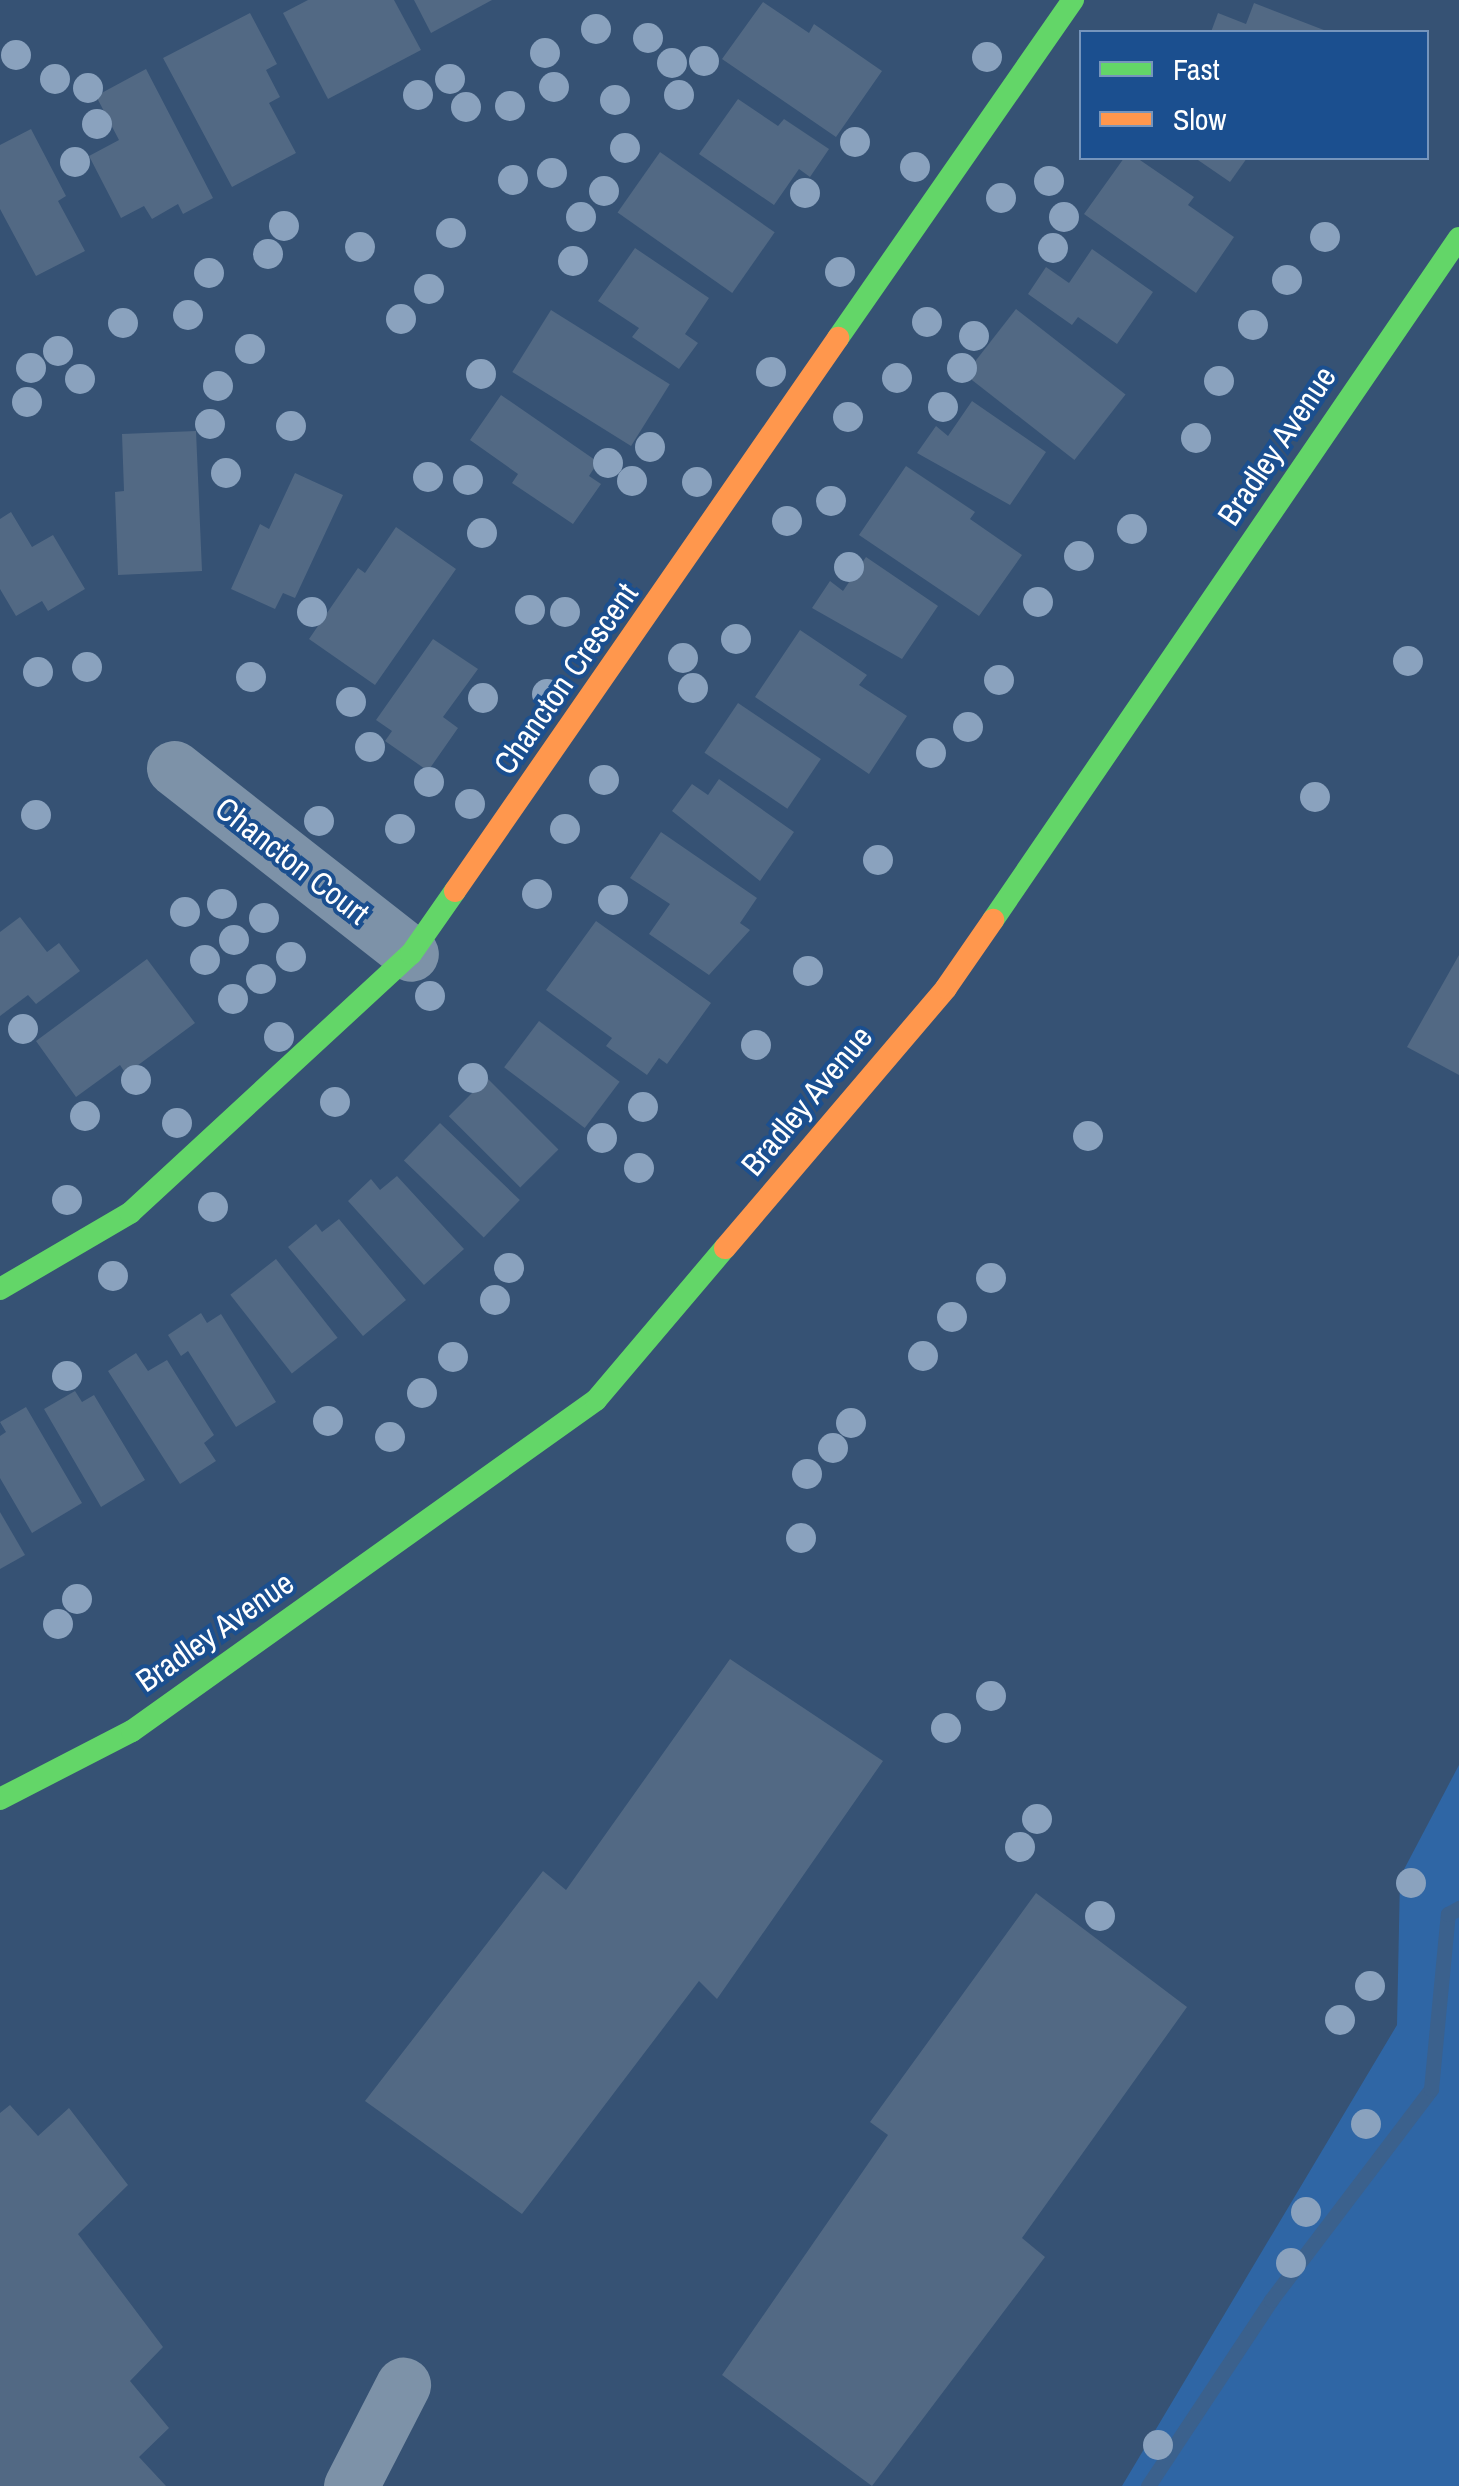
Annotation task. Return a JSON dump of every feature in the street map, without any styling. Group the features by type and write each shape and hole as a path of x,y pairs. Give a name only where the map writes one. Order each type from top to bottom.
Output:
{"main road":[{"name":"Chancton Crescent","path":"0,1289 130,1213 410,954 1073,0"},
{"name":"Bradley Avenue","path":"0,1799 132,1731 596,1400 946,988 1459,238"}],"street":[{"name":"Chancton Court","path":"174,768 410,954"},
{"path":"352,2486 403,2385"}],"shaded area":[{"path":"1459,1765 1459,2486 1122,2486 1397,2025 1400,1877"}],"building":[{"path":"308,0 394,0 421,50 328,99 283,13"},
{"path":"414,0 492,0 431,33"},
{"path":"763,2 809,33 814,24 882,71 836,137 722,59"},
{"path":"1254,3 1324,30 1212,30 1218,13 1246,24"},
{"path":"250,13 277,64 266,70 280,97 269,103 296,153 232,187 163,58"},
{"path":"146,69 213,198 183,214 178,204 152,219 144,206 121,218 89,156 119,140 96,96"},
{"path":"738,99 778,126 784,119 829,149 810,177 799,169 774,205 699,154"},
{"path":"31,129 66,196 58,201 85,251 36,276 0,209 0,145"},
{"path":"660,152 775,232 732,293 618,213"},
{"path":"1123,160 1140,160 1194,197 1188,205 1234,237 1196,293 1084,214"},
{"path":"1198,160 1246,160 1230,182"},
{"path":"635,248 709,298 685,334 698,343 679,369 632,337 639,328 598,301"},
{"path":"1092,249 1153,292 1117,344 1078,317 1072,325 1028,294 1046,267 1069,283"},
{"path":"1016,309 1126,395 1074,460 965,374"},
{"path":"551,310 670,384 631,446 512,372"},
{"path":"501,395 598,462 589,476 601,484 573,524 512,483 518,474 470,440"},
{"path":"972,401 1046,452 1010,505 917,453 936,426 948,436"},
{"path":"196,431 202,571 118,575 115,492 124,491 122,434"},
{"path":"906,466 975,512 970,519 1022,555 979,616 859,535"},
{"path":"295,473 343,495 295,598 283,593 275,609 231,589 260,524 269,529"},
{"path":"11,512 32,547 53,535 85,589 48,611 42,601 16,616 0,589 0,519"},
{"path":"396,527 456,569 375,685 309,639 358,568 365,573"},
{"path":"866,557 938,606 902,659 812,608 830,581 843,591"},
{"path":"800,630 867,675 859,685 907,716 869,774 755,697"},
{"path":"433,639 478,669 443,717 458,728 428,771 385,741 392,731 376,720"},
{"path":"738,703 821,759 787,809 704,753"},
{"path":"719,779 794,832 760,881 672,811 692,784 708,795"},
{"path":"661,832 757,898 740,923 750,930 709,975 649,934 670,904 630,878"},
{"path":"20,917 47,952 59,943 80,971 36,1004 28,995 0,1016 0,932"},
{"path":"596,921 711,1003 667,1064 659,1058 647,1075 606,1046 612,1038 546,990"},
{"path":"1459,955 1459,1075 1407,1047"},
{"path":"147,959 195,1023 126,1074 120,1065 76,1097 36,1041"},
{"path":"539,1021 620,1082 585,1128 504,1067"},
{"path":"487,1078 558,1149 520,1188 449,1116"},
{"path":"440,1123 520,1200 484,1238 404,1160"},
{"path":"397,1176 464,1249 424,1285 348,1201 371,1179 380,1190"},
{"path":"339,1219 406,1300 363,1336 288,1247 316,1224 322,1232"},
{"path":"276,1259 338,1338 292,1374 230,1295"},
{"path":"201,1313 207,1323 221,1314 276,1402 236,1427 188,1351 181,1356 168,1335"},
{"path":"136,1353 148,1371 167,1360 214,1435 204,1443 216,1461 180,1484 108,1371"},
{"path":"75,1391 82,1402 94,1395 145,1480 101,1507 44,1409"},
{"path":"26,1407 82,1503 32,1533 0,1478 0,1436 6,1432 0,1422"},
{"path":"0,1512 25,1555 0,1569"},
{"path":"730,1659 883,1761 717,1999 699,1981 522,2214 365,2101 543,1871 566,1890"},
{"path":"1036,1893 1187,2007 1022,2238 1045,2257 872,2486 722,2375 888,2135 870,2122"},
{"path":"10,2105 38,2136 69,2108 128,2185 78,2234 163,2347 130,2381 169,2428 139,2457 166,2486 0,2486 0,2113"}],"waterway":[{"path":"1148,2486 1271,2300 1431,2089 1448,1914 1459,1908"}],"traffic: fast":[{"path":"838,338 1073,0"},
{"path":"993,920 1459,238"},
{"path":"0,1289 130,1213 411,954 455,891"},
{"path":"0,1799 132,1731 596,1400 725,1248"}],"traffic: slow":[{"path":"455,891 838,338"},
{"path":"725,1248 946,988 993,920"}]}
